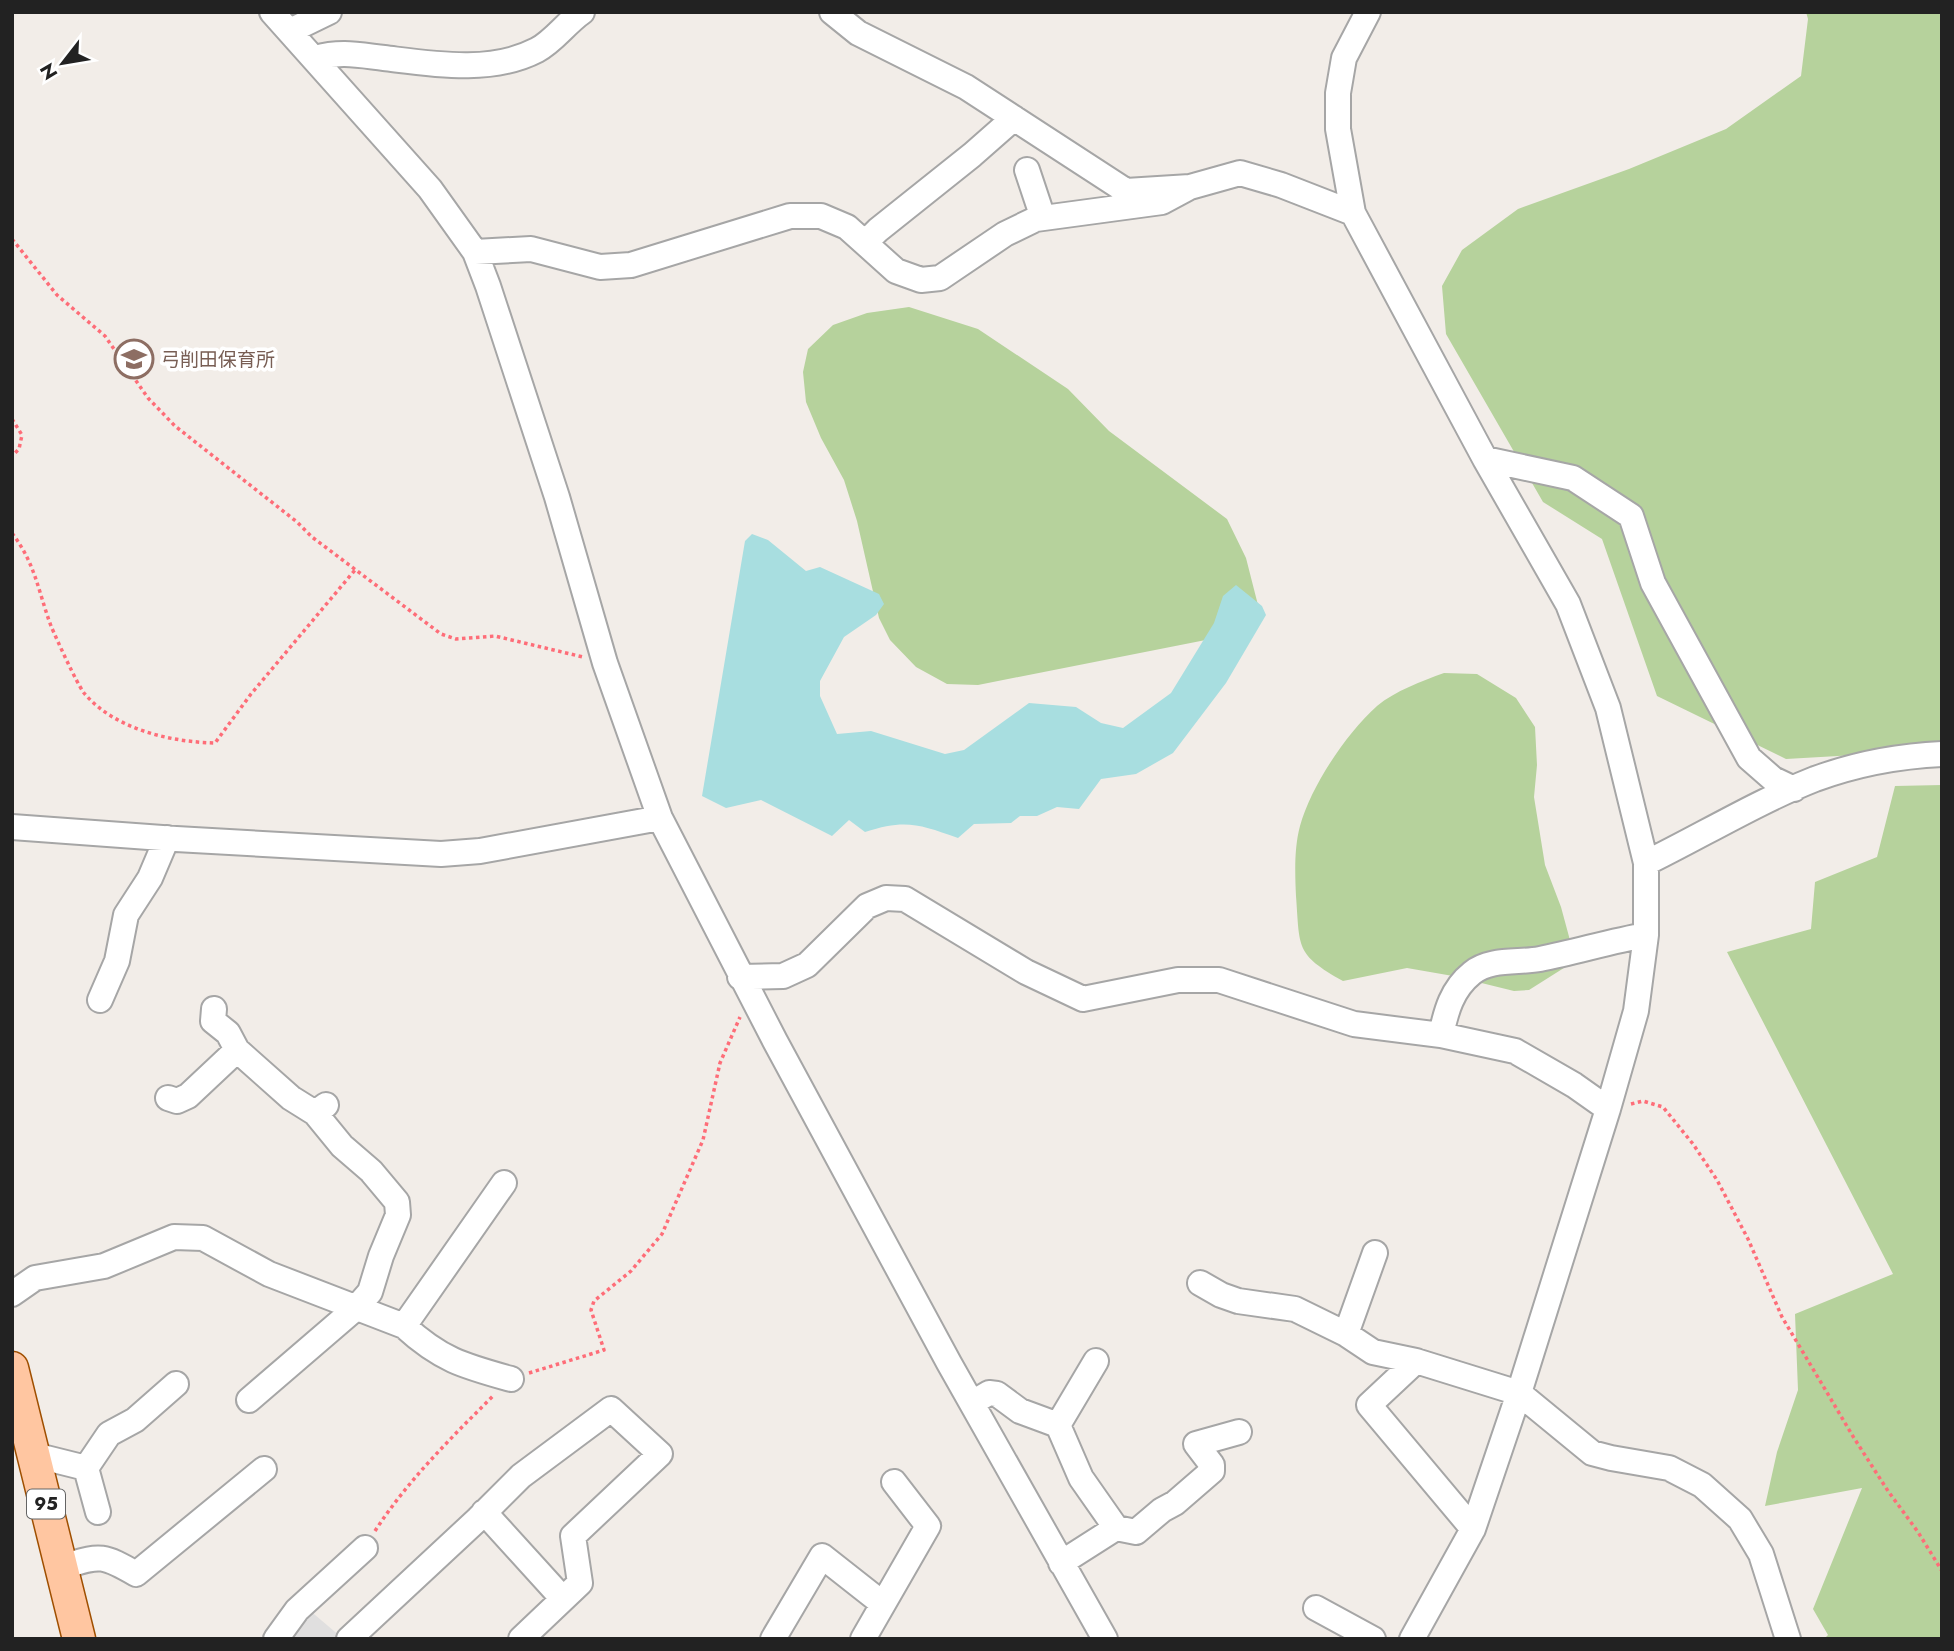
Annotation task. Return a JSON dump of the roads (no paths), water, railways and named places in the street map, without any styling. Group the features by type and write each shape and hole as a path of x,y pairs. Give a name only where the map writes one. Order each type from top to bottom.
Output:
{"main road":[{"name":"95","path":"12,1368 79,1639"}],"street":[{"path":"272,12 430,189 475,252 557,496 605,663 660,818 745,986 972,1403 1105,1639"},
{"path":"290,31 329,12"},
{"path":"315,58 335,53 429,63 480,65 519,58 540,49 582,12"},
{"path":"832,12 858,33 966,87 1126,191 1190,187 1240,173 1281,185 1353,213"},
{"path":"1368,12 1344,58 1338,93 1338,129 1353,213 1485,459 1568,604 1608,708 1646,863 1646,935 1636,1011 1608,1109 1519,1393 1473,1529 1412,1639"},
{"path":"865,243 1014,118"},
{"path":"1027,170 1043,218"},
{"path":"475,252 531,250 600,267 631,265 790,216 821,216 847,228 896,271 921,280 940,278 1005,234 1036,219 1162,202 1190,187"},
{"path":"1485,459 1573,478 1631,516 1653,583 1749,758 1773,779 1794,789"},
{"path":"1646,863 1794,789 1854,767 1903,756 1942,754"},
{"path":"12,827 442,854 480,851 660,818"},
{"path":"100,1000 117,961 125,915 150,878 167,838"},
{"path":"745,986 783,976 807,965 866,906 886,898 905,899 1026,972 1083,999 1178,980 1219,980 1354,1024 1441,1035 1515,1051 1574,1085 1608,1109"},
{"path":"1441,1035 1447,1007 1473,972 1494,963 1539,959 1646,935"},
{"path":"214,1009 213,1021 228,1033 237,1050 291,1098 321,1109 342,1146 371,1171 397,1202 398,1215 370,1292 356,1308 248,1400"},
{"path":"168,1098 177,1101 188,1096 237,1050"},
{"path":"404,1326 504,1183"},
{"path":"12,1294 35,1278 104,1266 174,1237 203,1238 269,1274 404,1326 427,1347 461,1365 511,1378"},
{"path":"1346,1334 1374,1253"},
{"path":"1200,1283 1238,1301 1295,1308 1346,1334 1373,1352 1416,1361 1519,1393 1592,1453 1669,1468 1702,1485 1740,1518 1761,1554 1788,1639"},
{"path":"1058,1425 1096,1361"},
{"path":"1416,1361 1369,1405 1473,1529"},
{"path":"98,1512 86,1468 109,1434 135,1420 176,1384"},
{"path":"972,1403 989,1393 997,1394 1020,1411 1058,1425 1081,1478 1116,1528 1136,1532 1212,1471 1212,1465 1196,1444 1239,1432"},
{"path":"349,1639 521,1476 611,1409 660,1454 573,1536 580,1583 521,1639"},
{"path":"34,1455 86,1468"},
{"path":"61,1567 95,1557 110,1559 135,1574 264,1469"},
{"path":"863,1639 928,1526 894,1482"},
{"path":"484,1513 563,1599"},
{"path":"1061,1563 1116,1528"},
{"path":"276,1639 297,1611 365,1548"},
{"path":"773,1639 822,1556 883,1604"},
{"path":"1316,1608 1373,1639"}],"water":[{"path":"752,534 768,540 806,571 820,567 879,594 884,604 876,615 844,637 820,681 820,696 837,734 871,731 945,754 964,750 1029,703 1076,707 1101,723 1123,728 1171,693 1214,623 1223,596 1236,585 1262,606 1266,615 1226,683 1173,753 1136,774 1101,779 1079,809 1057,807 1037,816 1020,816 1011,823 974,824 958,838 933,829 902,824 865,832 849,820 832,836 761,800 726,808 702,796 745,541"}],"place":[{"name":"弓削田保育所","path":"134,359"}]}
